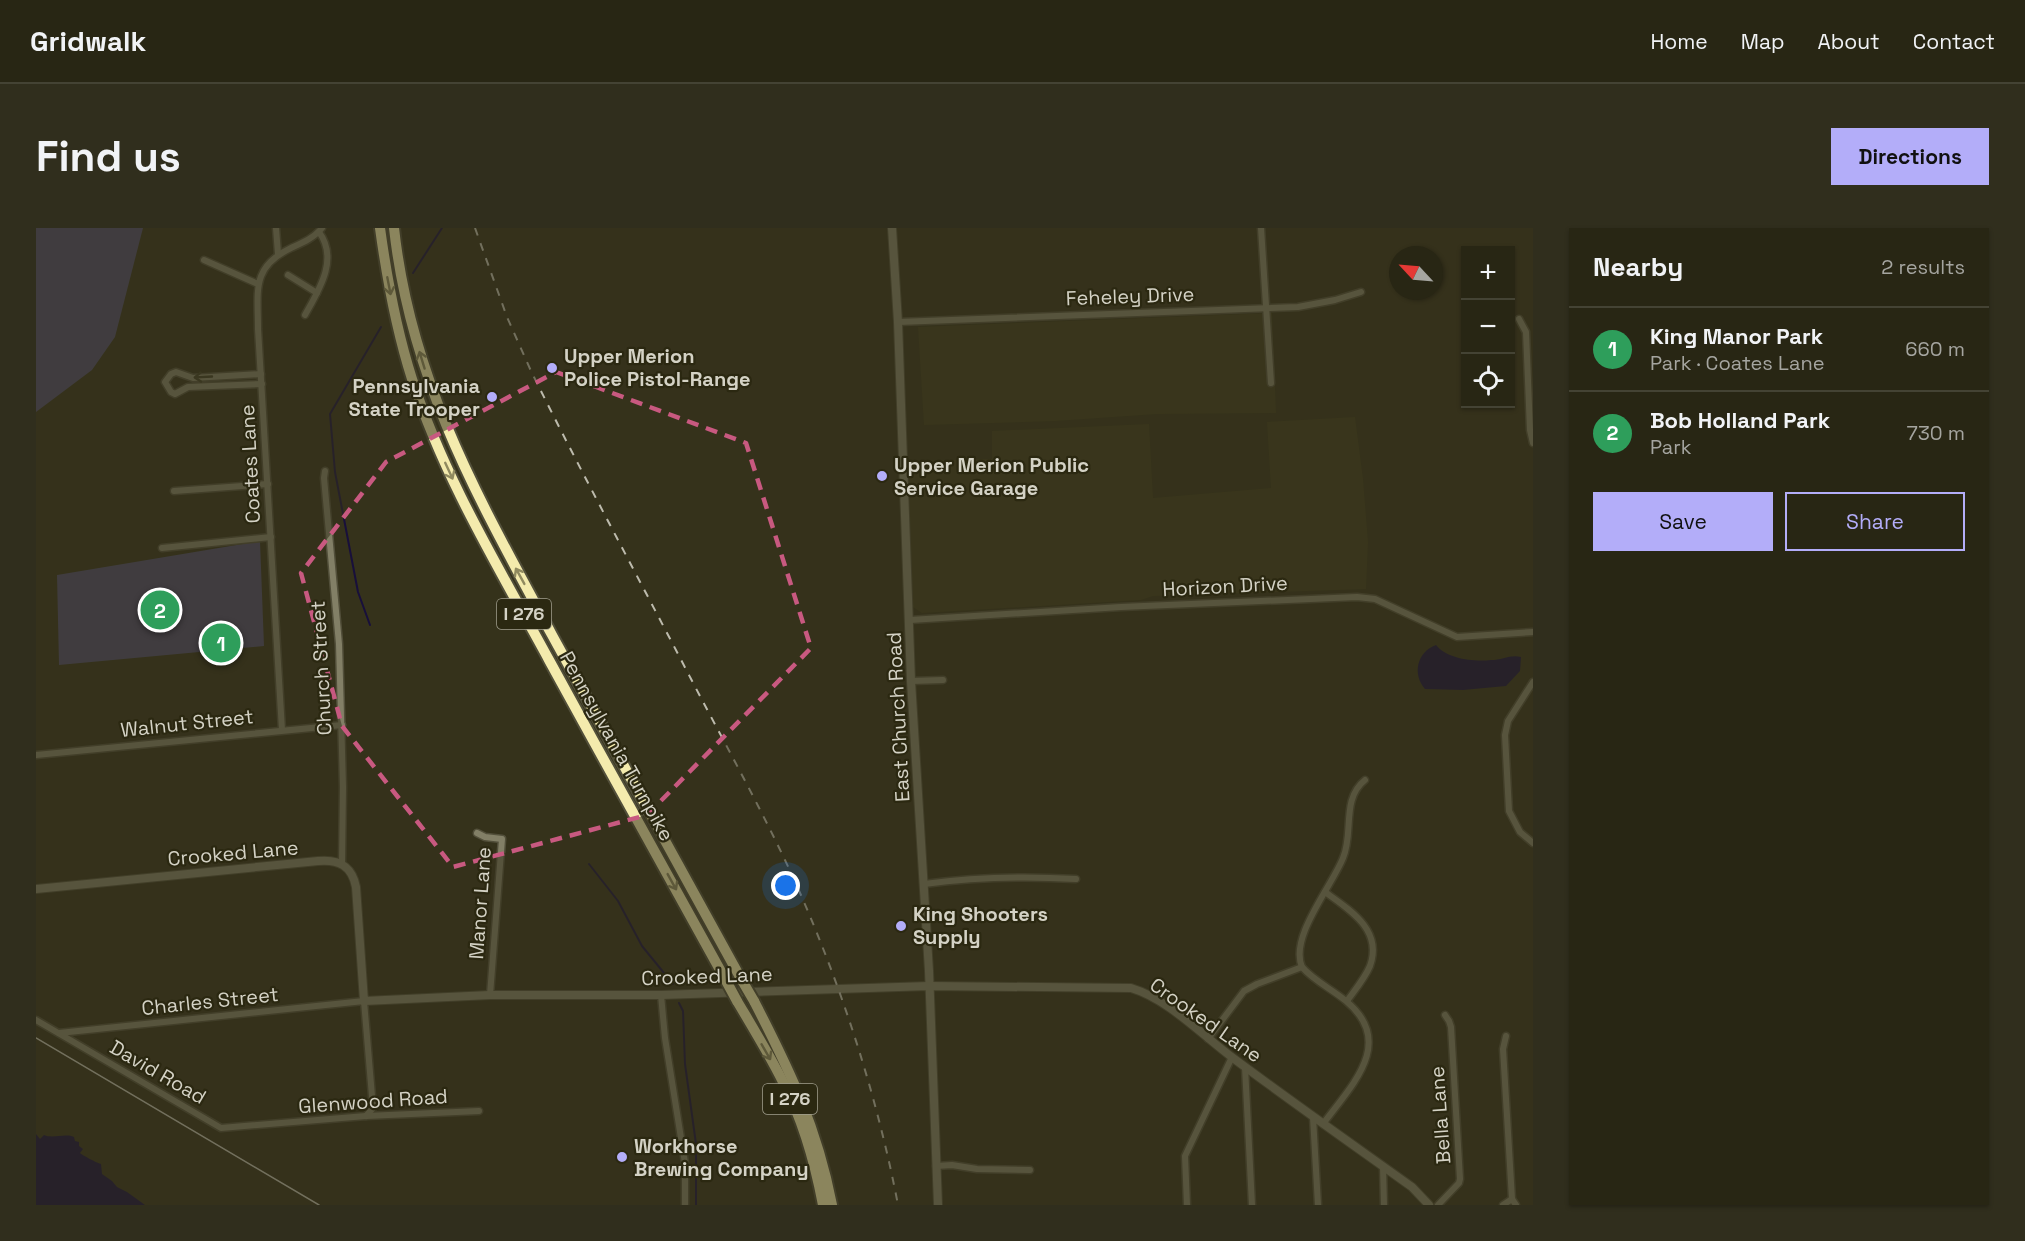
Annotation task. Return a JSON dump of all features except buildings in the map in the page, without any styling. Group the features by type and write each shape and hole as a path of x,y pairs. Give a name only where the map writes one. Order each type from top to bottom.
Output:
{"highway":[{"name":"Pennsylvania Turnpike","path":"380,228 391,299 412,379 432,433 454,482 573,705 784,1083 810,1153 823,1205"},
{"name":"Pennsylvania Turnpike","path":"394,228 402,284 415,337 437,406 474,488 603,730 754,1001 786,1064 806,1109 822,1161 832,1205"}],"street":[{"path":"276,228 278,254"},
{"name":"East Church Road","path":"892,228 898,322 911,681 924,884 938,1205"},
{"path":"1261,228 1271,383"},
{"path":"204,260 258,284 264,268 278,254 309,239 321,230 327,245 327,269 305,315"},
{"path":"288,275 317,293"},
{"name":"Coates Lane","path":"258,284 261,374 282,730"},
{"name":"Feheley Drive","path":"898,322 1314,305 1361,292"},
{"path":"1519,319 1526,332 1533,443"},
{"path":"261,374 193,378 176,372 171,374 165,382 171,392 176,394 188,387 262,384"},
{"name":"Church Street","path":"325,471 339,644 342,724 342,863"},
{"path":"174,491 268,484"},
{"path":"162,548 271,537"},
{"name":"Horizon Drive","path":"910,620 1120,607 1357,597 1375,599 1457,637 1533,632"},
{"path":"911,681 943,680"},
{"path":"1533,681 1510,717 1505,728 1505,735 1509,811 1520,832 1533,843"},
{"name":"Walnut Street","path":"36,755 342,724"},
{"path":"1323,1124 1360,1076 1368,1056 1368,1043 1365,1027 1358,1013 1347,1001 1302,967 1299,955 1302,938 1346,851 1352,798 1365,780"},
{"name":"Manor Lane","path":"477,833 485,837 502,839 490,995"},
{"name":"Crooked Lane","path":"36,889 318,861 331,860 342,863"},
{"path":"342,863 350,870 356,887 373,1108 366,1116"},
{"path":"924,884 962,879 1024,876 1076,879"},
{"path":"1326,892 1356,915 1366,926 1371,937 1373,953 1370,966 1347,1001"},
{"path":"1208,1039 1244,991 1302,967"},
{"name":"Crooked Lane","path":"364,1001 490,995 661,994 929,986 1131,988 1160,1002 1313,1117 1412,1187 1430,1205"},
{"path":"661,994 665,1038 685,1162 685,1205"},
{"name":"Charles Street","path":"58,1034 364,1001"},
{"name":"Bella Lane","path":"1438,1205 1459,1183 1460,1179 1450,1027 1445,1015"},
{"name":"David Road","path":"36,1020 221,1128 270,1125"},
{"path":"1503,1205 1514,1202 1503,1049 1506,1036"},
{"path":"1186,1205 1185,1156 1232,1057"},
{"path":"1245,1067 1252,1205"},
{"name":"Glenwood Road","path":"270,1125 366,1116 479,1111"},
{"path":"1313,1117 1318,1205"},
{"path":"936,1166 1030,1170"},
{"path":"1383,1166 1384,1205"}],"highlighted area":[{"path":"556,372 746,443 811,648 647,815 453,867 342,726 301,573 386,462"}],"shaded area":[{"path":"36,228 143,228 115,337 92,370 36,412"},
{"path":"1272,313 1276,413 1157,414 1055,421 924,425 918,327"},
{"path":"1355,417 1368,542 1366,589 1153,596 1141,600 922,613 913,607 908,461 992,459 992,431 1149,424 1153,498 1271,488 1267,422"},
{"path":"260,541 264,646 59,665 57,575"},
{"path":"1436,645 1447,654 1469,660 1484,661 1521,657 1520,671 1506,686 1463,690 1425,689 1419,677 1418,664 1424,653"},
{"path":"36,1134 40,1139 44,1135 74,1137 83,1149 80,1153 101,1164 102,1174 145,1205 36,1205"}],"waterway":[{"path":"413,273 442,228"},
{"path":"370,625 358,592 335,472 330,414 381,327"},
{"path":"589,864 618,901 642,946 673,984"},
{"path":"679,1003 683,1011 685,1064 696,1144 696,1205"}],"tram line":[{"path":"36,1038 319,1205"}],"railway":[{"path":"475,228 507,317 531,371 759,807 797,886 829,963 869,1083 898,1205"}],"place":[{"name":"Upper Merion Police Pistol-Range","path":"552,368"},
{"name":"Pennsylvania State Trooper","path":"492,397"},
{"name":"Upper Merion Public Service Garage","path":"882,476"},
{"name":"Bob Holland Park","path":"160,610"},
{"name":"King Manor Park","path":"221,643"},
{"name":"King Shooters Supply","path":"901,926"},
{"name":"Workhorse Brewing Company","path":"622,1157"}]}
